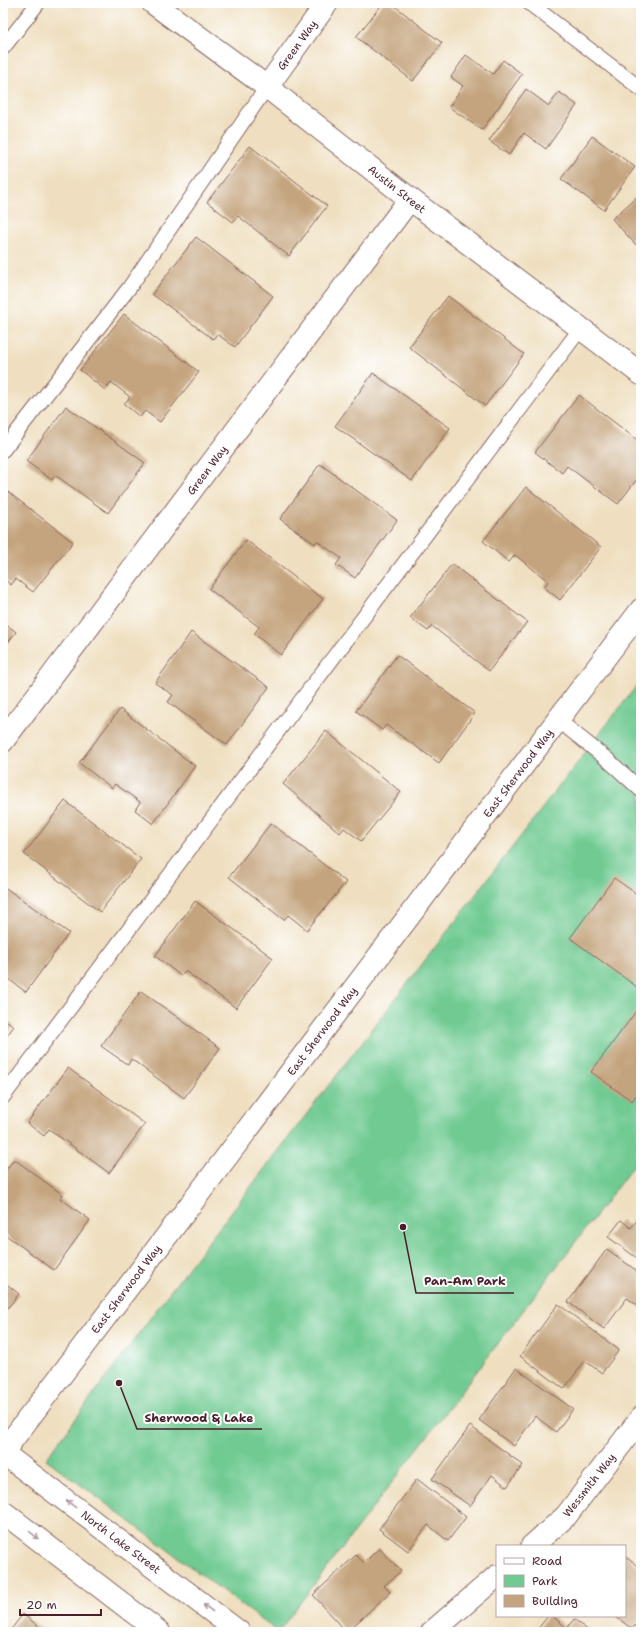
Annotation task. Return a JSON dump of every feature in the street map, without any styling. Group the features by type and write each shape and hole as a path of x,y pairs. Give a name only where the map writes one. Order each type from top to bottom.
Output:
{"street":[{"name":"Austin Street","path":"153,3 267,87 410,199 641,374"},
{"name":"Green Way","path":"267,87 327,3"},
{"name":"Green Way","path":"3,742 410,199"},
{"name":"East Sherwood Way","path":"3,1452 641,610"},
{"name":"Wessmith Way","path":"533,1545 566,1516 641,1418"},
{"name":"North Lake Street","path":"3,1452 239,1632"},
{"path":"3,1512 159,1632"},
{"path":"432,1632 496,1577"}],"lane":[{"path":"3,48 38,3"},
{"path":"529,3 641,89"},
{"path":"3,450 129,288 267,87"},
{"path":"3,1097 581,328"},
{"path":"558,720 639,785"}],"green space":[{"path":"641,680 641,1156 278,1632 46,1459 165,1298"}],"building":[{"path":"383,3 391,3 442,43 413,81 356,37"},
{"path":"466,55 493,74 503,60 522,74 482,130 449,107 463,86 451,77"},
{"path":"526,89 549,106 559,92 577,105 546,149 524,133 509,155 489,141"},
{"path":"592,136 635,167 604,210 561,179"},
{"path":"250,146 327,206 289,256 238,216 233,222 207,202"},
{"path":"641,193 641,240 636,245 612,219"},
{"path":"196,237 273,296 235,347 217,334 213,339 152,294"},
{"path":"448,296 524,354 485,406 409,347"},
{"path":"124,314 199,372 160,422 145,411 140,417 124,404 130,397 111,382 105,390 80,370"},
{"path":"373,373 450,428 412,481 335,426"},
{"path":"579,395 641,443 641,474 618,504 567,466 562,473 535,452"},
{"path":"66,406 145,463 108,513 55,475 52,480 26,461"},
{"path":"320,464 397,520 355,578 336,565 341,558 317,541 315,544 280,519"},
{"path":"526,487 601,547 560,600 544,587 548,581 515,555 509,562 483,541"},
{"path":"3,488 73,542 33,592 16,579 11,585 3,578"},
{"path":"246,540 323,599 281,655 254,634 259,627 209,589"},
{"path":"452,564 527,622 489,671 432,626 428,631 410,618"},
{"path":"3,622 16,632 3,649"},
{"path":"191,632 269,687 227,745 168,702 173,695 155,683"},
{"path":"397,655 475,713 439,763 386,725 382,730 356,711"},
{"path":"120,709 195,766 153,824 135,810 140,802 115,784 112,788 79,763"},
{"path":"326,731 401,792 361,841 344,828 340,833 283,784"},
{"path":"65,801 141,859 100,912 24,854"},
{"path":"271,823 346,882 307,930 288,915 284,920 229,877"},
{"path":"614,878 641,897 641,990 570,938"},
{"path":"3,886 69,933 26,992 3,975"},
{"path":"195,901 273,958 236,1008 185,971 181,976 155,956"},
{"path":"141,991 220,1048 184,1098 131,1059 128,1065 101,1046"},
{"path":"640,1006 641,1089 632,1101 591,1072"},
{"path":"3,1018 14,1026 3,1041"},
{"path":"68,1068 145,1124 109,1173 49,1129 44,1136 27,1123"},
{"path":"14,1159 63,1195 60,1198 90,1220 54,1270 3,1233 3,1174"},
{"path":"641,1215 641,1261 608,1237 621,1220 631,1228"},
{"path":"607,1249 641,1274 641,1308 627,1298 604,1329 568,1302"},
{"path":"3,1281 19,1294 3,1314"},
{"path":"558,1304 619,1350 602,1373 585,1361 564,1389 520,1356"},
{"path":"516,1368 573,1409 556,1432 535,1416 514,1446 479,1420"},
{"path":"470,1426 523,1465 507,1487 492,1475 470,1506 432,1479"},
{"path":"417,1479 466,1517 448,1541 428,1525 408,1551 379,1529"},
{"path":"379,1548 401,1571 384,1586 390,1592 347,1632 313,1595 356,1555 364,1563"},
{"path":"626,1557 641,1569 641,1618 632,1629 616,1617 626,1617"},
{"path":"23,1614 46,1632 9,1632"},
{"path":"547,1617 553,1617 567,1628 574,1619 590,1632 540,1632 537,1630"}],"place":[{"name":"Pan-Am Park","path":"403,1227"},
{"name":"Sherwood & Lake","path":"119,1383"}]}
